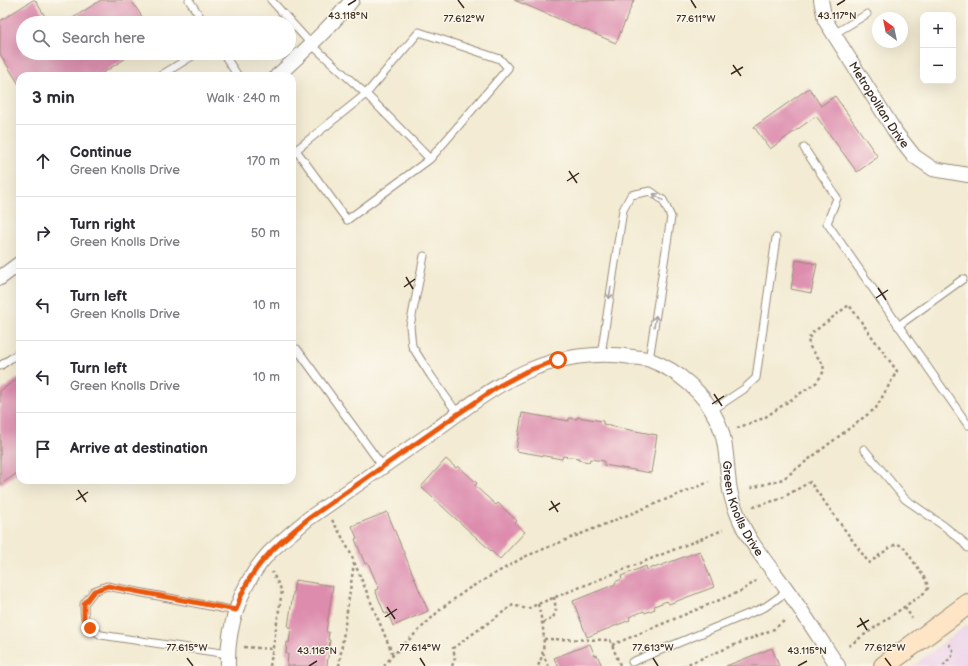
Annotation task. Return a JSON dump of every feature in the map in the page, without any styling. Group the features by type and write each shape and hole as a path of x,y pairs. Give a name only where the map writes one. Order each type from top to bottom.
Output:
{"street":[{"path":"296,59 312,45 352,0"},
{"name":"Metropolitan Drive","path":"821,0 825,20 896,133 914,156 933,170 968,175"},
{"path":"282,72 295,60"},
{"path":"0,278 16,266"},
{"name":"Green Knolls Drive","path":"228,660 232,623 242,594 254,571 268,554 308,519 499,386 527,371 558,360 589,355 621,355 649,360 672,371 690,384 706,402 718,420 724,440 732,498 744,529 752,543 788,591 838,666"},
{"path":"892,662 968,604"}],"lane":[{"path":"189,0 199,16"},
{"path":"271,0 286,16"},
{"path":"834,34 867,14"},
{"path":"296,27 312,45 366,94 430,160"},
{"path":"419,32 500,59 508,68 430,160 347,220 296,150 366,94 419,32"},
{"path":"166,72 186,60"},
{"path":"228,60 235,72"},
{"path":"804,148 837,198 827,224 968,425"},
{"path":"601,355 622,210 631,195 650,191 663,200 671,218 649,360"},
{"path":"712,411 756,378 776,238"},
{"path":"424,256 410,326 412,346 458,414"},
{"path":"898,326 964,279"},
{"path":"297,349 383,467"},
{"path":"0,366 16,355"},
{"path":"864,449 906,499 944,526 960,539 968,548"},
{"name":"Green Knolls Drive","path":"228,660 101,635 90,628 84,619 84,604 94,591 108,586 236,610"},
{"path":"632,662 765,607 788,591"}],"path":[{"path":"736,428 764,418 817,382 824,371 823,364 810,347 808,340 812,333 849,305 897,371 876,408 783,479 748,489"},
{"path":"384,666 393,655 442,608 468,589 524,557 708,482"},
{"path":"753,507 780,499 810,482 869,563 897,544 903,546 926,580 928,588 924,594 847,647"},
{"path":"332,520 354,562 393,655"},
{"path":"452,666 455,658 453,648 513,605 527,610 554,597 723,530"},
{"path":"339,666 354,562"},
{"path":"270,666 282,591 272,572"},
{"path":"612,644 741,591 756,581"},
{"path":"543,623 553,618 556,610 554,597"},
{"path":"538,604 543,623 544,639 541,660 538,666"},
{"path":"905,607 912,618"},
{"path":"683,666 774,629 784,621"},
{"path":"544,639 610,640 620,666"},
{"path":"943,666 952,656 952,650 948,643"},
{"path":"243,646 273,649"},
{"path":"542,653 548,666"}],"shaded area":[{"path":"968,624 968,666 913,666"}],"building":[{"path":"33,0 35,0 45,16 16,16 16,60 123,60 104,72 16,72 16,80 0,54 0,21"},
{"path":"101,0 131,0 141,16 76,16"},
{"path":"514,0 634,0 616,43"},
{"path":"809,88 821,106 835,96 878,157 857,172 816,116 770,149 754,127"},
{"path":"796,260 817,264 811,293 791,289"},
{"path":"16,380 16,474 0,485 0,391"},
{"path":"522,413 569,421 569,418 577,419 577,417 603,421 603,424 609,426 657,435 651,473 604,465 604,461 590,459 589,462 578,460 579,458 563,456 562,459 516,451"},
{"path":"446,459 456,468 458,466 477,483 475,486 496,505 498,503 517,521 515,523 525,532 500,559 421,487"},
{"path":"387,512 428,611 393,626 388,613 385,614 375,590 379,589 368,563 365,564 355,539 357,538 352,526"},
{"path":"700,551 714,587 669,604 667,601 654,606 655,609 645,613 644,611 629,617 630,620 587,637 573,601 616,584 615,582 622,579 621,576 646,566 647,570"},
{"path":"295,580 333,586 326,632 329,632 328,640 330,640 327,666 287,666 287,642 289,643 291,627 288,627"},
{"path":"590,644 595,656 597,655 602,666 558,666 554,658"},
{"path":"772,648 779,666 726,666"}],"route":[{"path":"90,628 84,619 84,604 94,591 108,586 236,610 242,594 254,571 268,554 308,519 499,386 527,371 558,360"}]}
